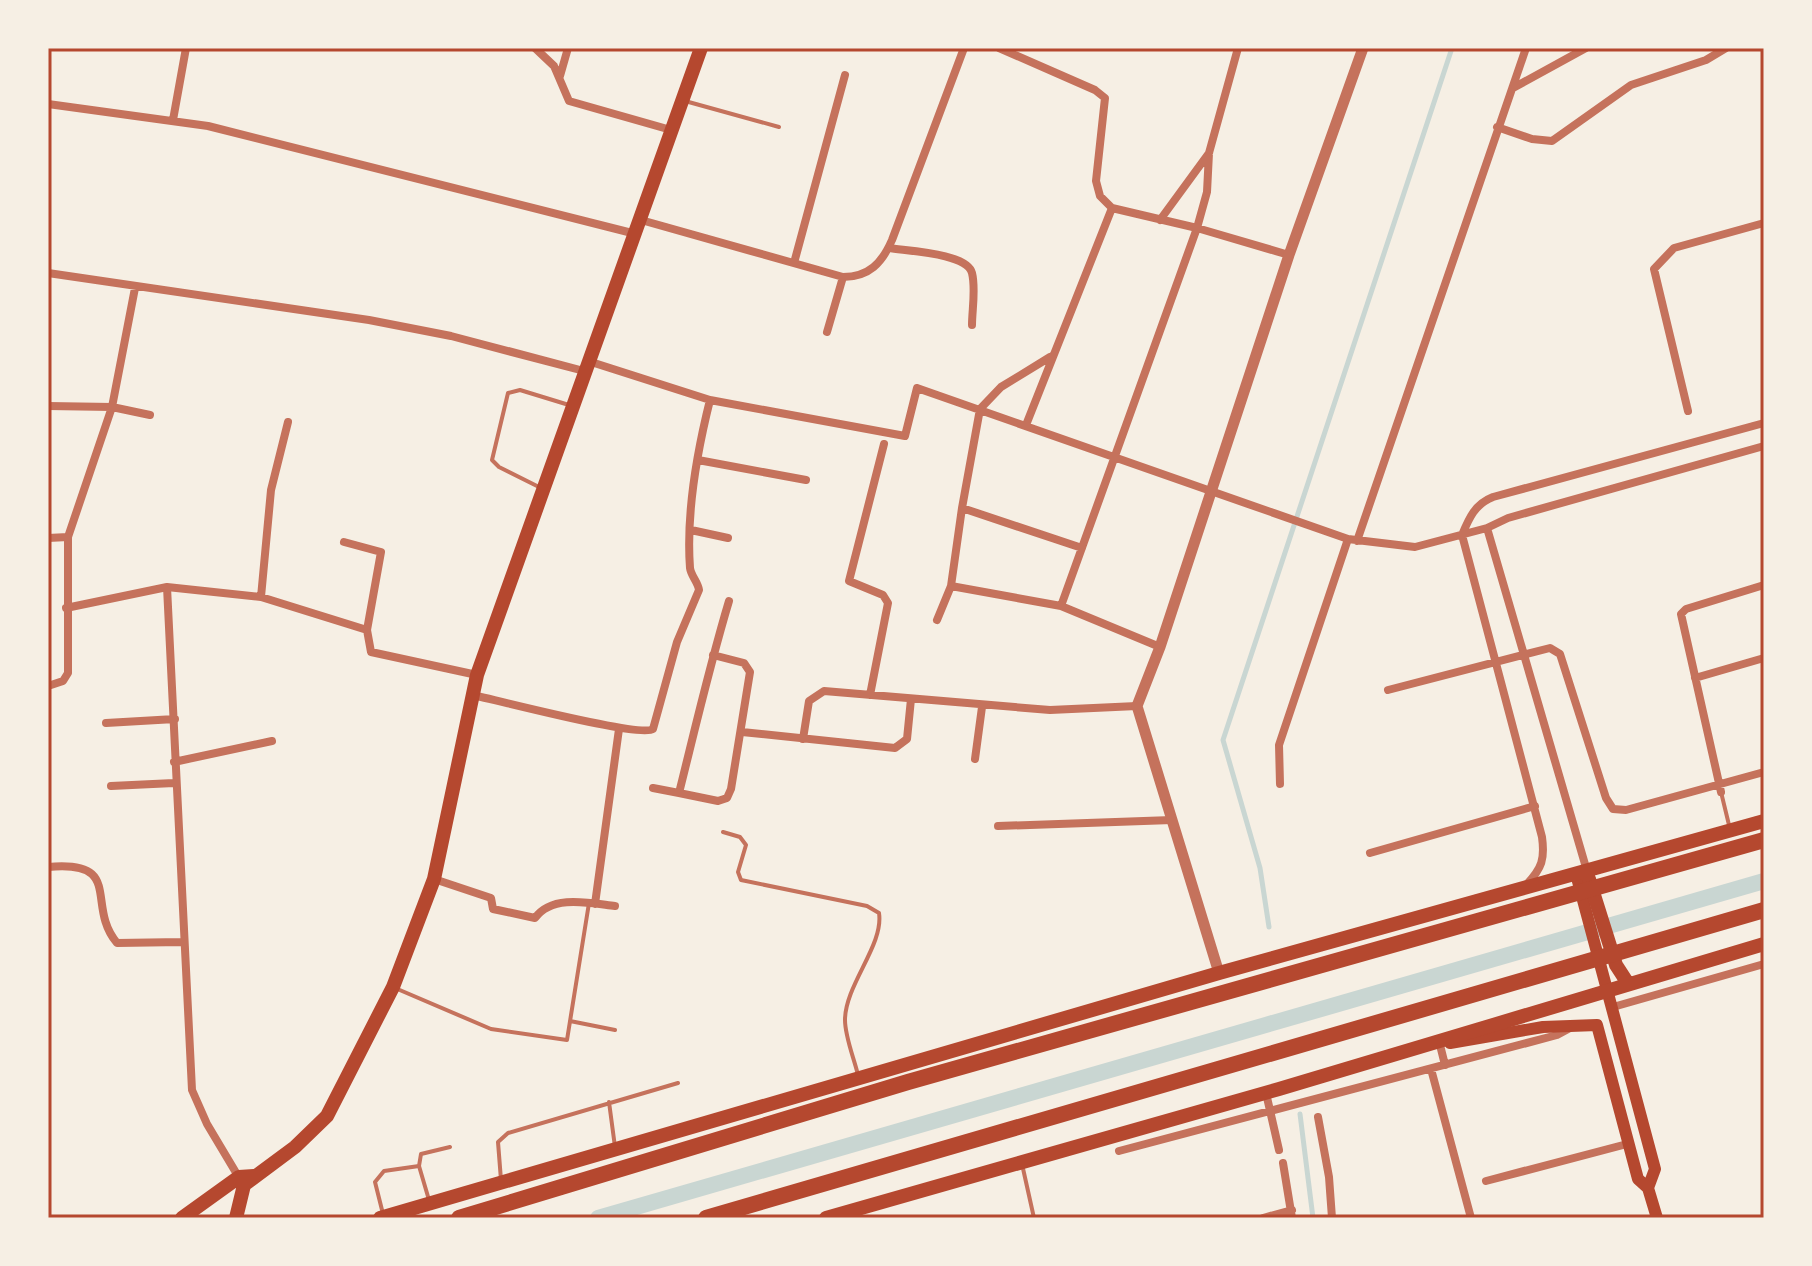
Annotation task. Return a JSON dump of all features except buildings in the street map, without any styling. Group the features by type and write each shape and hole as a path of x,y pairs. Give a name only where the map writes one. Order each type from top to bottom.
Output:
{"highway":[{"path":"459,1218 908,1082 1764,840"},
{"path":"706,1218 1764,910"}],"main road":[{"path":"182,1218 303,1141 327,1116 393,987 434,879 477,675 701,48"},
{"path":"382,1217 1219,973 1764,821"},
{"path":"1581,873 1605,951 1608,988 1655,1169 1648,1188"},
{"path":"826,1218 876,1212 1627,982 1764,944"},
{"path":"1605,951 1627,982"},
{"path":"1400,1053 1543,1027 1597,1025 1627,1144 1638,1179 1648,1188 1657,1218"},
{"path":"236,1218 246,1179"}],"street":[{"path":"173,120 186,48"},
{"path":"535,48 560,76"},
{"path":"568,48 560,76 562,92 569,101 671,130"},
{"path":"48,104 173,120 794,263 843,277 865,274 889,248 964,48"},
{"path":"999,48 1095,90 1105,98 1096,181 1100,196 1112,208 1197,228 1289,255"},
{"path":"1061,606 1197,228 1207,192 1209,153 1238,48"},
{"path":"1219,973 1137,706 1213,492 1289,255 1363,48"},
{"path":"1280,784 1279,745 1526,48"},
{"path":"1512,89 1586,48"},
{"path":"1497,127 1532,139 1552,141 1631,85 1706,60 1726,48"},
{"path":"794,263 845,75"},
{"path":"1160,220 1209,153"},
{"path":"1026,425 1050,357 1112,208"},
{"path":"1688,411 1654,269 1674,248 1764,223"},
{"path":"889,248 953,258 968,266 973,275 972,325"},
{"path":"48,273 369,320 586,366 710,400 905,436 917,388 1353,540 1402,547 1462,535 1524,513 1764,446"},
{"path":"827,332 843,277"},
{"path":"48,686 63,681 68,673 68,537 112,407 135,288"},
{"path":"937,620 951,586 980,409 1001,387 1050,357"},
{"path":"472,695 619,729 646,733 653,729 677,642 699,590 690,571 691,530 698,460 710,400"},
{"path":"48,406 112,407 150,415"},
{"path":"261,597 271,490 288,422"},
{"path":"1521,890 1541,869 1545,858 1535,806 1462,535 1471,515 1484,501 1513,491 1764,423"},
{"path":"1694,443 1700,464"},
{"path":"870,695 888,603 883,595 851,585 850,577 884,444"},
{"path":"698,460 806,480"},
{"path":"962,508 1082,548"},
{"path":"1487,528 1581,873"},
{"path":"691,530 728,538"},
{"path":"48,538 68,537"},
{"path":"344,542 381,552 367,630 371,652 477,675"},
{"path":"1720,788 1681,614 1686,609 1764,585"},
{"path":"951,586 1061,606 1160,647"},
{"path":"66,608 167,587 261,597 367,630"},
{"path":"167,587 175,719 174,783 192,1090 246,1179"},
{"path":"679,793 729,601"},
{"path":"1388,690 1543,648 1560,654 1606,798 1613,809 1626,810 1720,788 1764,772"},
{"path":"653,788 718,801 727,798 742,732 749,669 744,663 713,655"},
{"path":"1695,678 1764,658"},
{"path":"803,739 807,706 815,694 824,691 982,707 1074,710 1137,706"},
{"path":"742,732 900,746 908,735 911,699"},
{"path":"975,759 982,707"},
{"path":"106,723 175,719"},
{"path":"592,903 619,729"},
{"path":"174,762 272,741"},
{"path":"111,786 174,783"},
{"path":"1370,853 1535,806"},
{"path":"998,826 1172,820"},
{"path":"48,867 76,864 88,868 95,878 117,943 182,942"},
{"path":"434,879 491,898 493,909 535,918 545,908 567,901 615,906"},
{"path":"1613,1007 1764,964"},
{"path":"1119,1151 1557,1035 1574,1025"},
{"path":"1440,1045 1445,1065"},
{"path":"1431,1069 1471,1218"},
{"path":"1266,1093 1279,1150"},
{"path":"1318,1117 1329,1177 1332,1218"},
{"path":"1486,1181 1627,1144"},
{"path":"1263,1218 1292,1214 1283,1163"}],"lane":[{"path":"681,100 779,127"},
{"path":"545,490 499,467 492,460 508,393 520,390 572,406"},
{"path":"1720,788 1731,831"},
{"path":"723,832 740,837 746,845 738,872 741,880 867,906 879,913 879,927 847,1006 845,1021 859,1077"},
{"path":"393,987 491,1029 567,1040 592,903"},
{"path":"570,1021 615,1030"},
{"path":"501,1182 498,1142 501,1137 678,1083"},
{"path":"609,1102 616,1150"},
{"path":"430,1203 419,1166 421,1154 450,1147"},
{"path":"382,1217 375,1182 384,1171 419,1166"},
{"path":"1023,1169 1034,1218"}],"waterway":[{"path":"1269,927 1260,868 1223,740 1452,48"},
{"path":"598,1218 1764,881"},
{"path":"1300,1114 1313,1218"}]}
